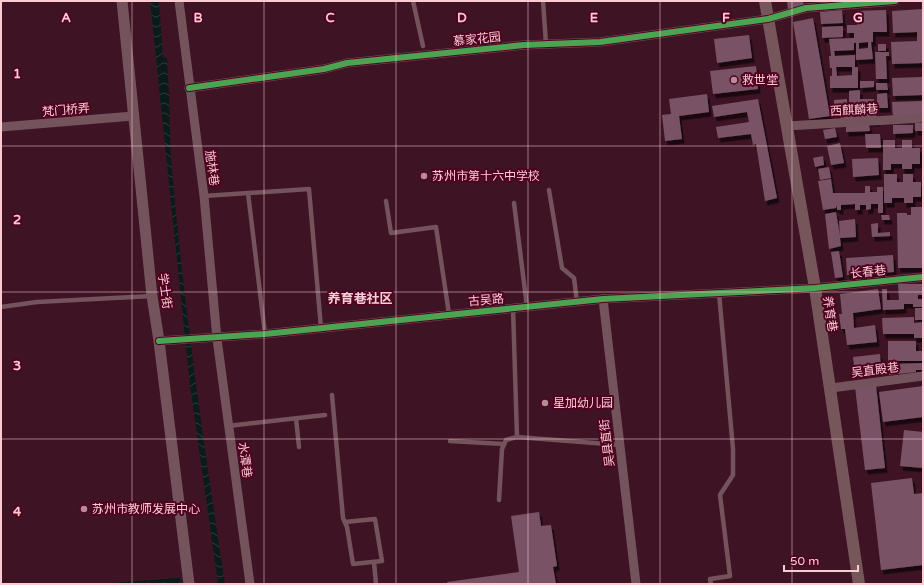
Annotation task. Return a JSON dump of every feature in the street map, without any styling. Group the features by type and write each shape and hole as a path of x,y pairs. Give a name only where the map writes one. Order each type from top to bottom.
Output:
{"main road":[{"name":"养育巷","path":"765,1 815,288 859,584"}],"street":[{"name":"学士街","path":"122,1 152,296 165,341 189,584"},
{"name":"施林巷","path":"179,1 204,196 217,339"},
{"name":"慕家花园","path":"189,88 324,69 347,63 546,44 600,42 768,19 806,8 895,1"},
{"name":"梵门桥弄","path":"1,127 133,116"},
{"name":"西麒麟巷","path":"787,126 923,118"},
{"name":"长春巷","path":"815,288 923,278"},
{"name":"古吴路","path":"165,341 217,339 603,299 815,288"},
{"name":"吴县直街","path":"603,299 636,584"},
{"name":"水潭巷","path":"217,339 250,584"},
{"name":"吴直殿巷","path":"831,388 923,376"}],"lane":[{"path":"413,1 423,46"},
{"path":"542,1 546,44"},
{"path":"204,196 309,189 321,328"},
{"path":"549,190 562,268 574,278 577,302"},
{"path":"248,193 265,334"},
{"path":"386,201 391,233 436,227 449,314"},
{"path":"514,203 527,307"},
{"path":"711,584 710,579 730,576 720,495 733,476 732,442 719,293"},
{"path":"1,307 37,302 152,296"},
{"path":"513,308 517,437"},
{"path":"332,395 345,522 353,564 382,560 375,519 345,522"},
{"path":"228,426 325,415"},
{"path":"296,418 299,447"},
{"path":"499,500 502,450 506,440 517,437 620,446"},
{"path":"450,441 504,444"},
{"path":"374,562 376,584"}],"water":[{"path":"150,1 159,1 163,57 167,58 170,142 182,274 202,429 225,584 218,584 190,386"},
{"path":"180,578 181,584 98,584"}],"building":[{"path":"787,1 803,1 804,8 788,10"},
{"path":"923,9 923,63 892,64 891,42 917,41 917,32 893,33 892,11"},
{"path":"842,10 843,23 821,24 820,12"},
{"path":"886,10 887,32 873,32 873,42 871,42 873,59 856,60 856,43 854,43 854,50 834,51 835,56 855,55 855,67 858,67 858,88 830,88 832,68 830,68 829,56 831,56 829,39 854,38 854,33 847,33 847,25 857,25 856,11","holes":["868,42 868,48 859,49 859,43","836,67 852,67 852,75 837,76"]},
{"path":"813,18 830,116 809,119 793,22"},
{"path":"843,26 843,37 822,38 822,27"},
{"path":"749,35 752,58 717,63 714,39"},
{"path":"878,44 886,44 886,51 878,51"},
{"path":"875,52 889,52 889,56 886,56 887,79 876,79"},
{"name":"救世堂","path":"756,66 758,89 713,94 710,71"},
{"path":"923,77 923,95 893,96 892,78"},
{"path":"860,81 874,81 874,87 860,88"},
{"path":"876,83 887,83 888,90 876,90"},
{"path":"860,90 860,99 874,99 875,107 861,107 861,104 858,104 858,113 876,112 877,122 841,123 840,113 834,113 834,100 847,99 847,113 854,113 854,104 849,104 849,91"},
{"path":"887,93 888,108 877,108 877,94"},
{"path":"707,94 709,112 679,116 682,139 665,141 662,115 671,114 669,99"},
{"path":"758,99 777,198 765,201 756,144 753,145 751,134 718,138 716,127 749,122 747,112 714,117 712,106"},
{"path":"923,101 923,118 893,119 892,102"},
{"path":"915,123 923,123 923,131 915,131"},
{"path":"846,125 869,125 870,131 846,132"},
{"path":"893,125 913,125 913,133 893,134"},
{"path":"835,128 837,137 825,139 823,130"},
{"path":"865,134 880,134 881,148 866,148"},
{"path":"883,140 895,140 895,148 902,148 902,140 912,140 912,148 920,148 920,164 912,164 912,169 902,169 902,164 891,164 891,170 883,170"},
{"path":"840,143 844,163 831,165 827,146"},
{"path":"823,156 824,165 815,167 813,158"},
{"path":"878,158 879,175 853,177 852,159"},
{"path":"829,167 831,178 820,180 818,169"},
{"path":"884,174 897,174 897,182 903,182 903,174 913,174 913,182 921,182 921,197 913,197 913,203 904,203 904,198 892,198 892,203 884,203"},
{"path":"831,179 833,193 865,193 865,186 870,186 870,192 877,192 877,187 883,187 883,213 878,213 878,204 871,204 871,209 866,210 866,205 860,205 860,210 855,210 855,204 841,205 841,210 837,210 837,205 836,208 823,210 818,181"},
{"path":"911,207 923,207 923,268 898,268 897,213 907,213 907,215 911,215"},
{"path":"836,212 840,236 839,221 855,219 856,237 840,238 841,246 829,249 825,214"},
{"path":"881,215 889,215 890,220 882,220"},
{"path":"878,223 878,233 890,232 890,236 872,237 871,224"},
{"path":"839,251 843,277 835,278 831,252"},
{"path":"893,255 894,272 847,275 846,258"},
{"path":"898,284 923,284 923,295 918,295 918,299 923,299 923,307 913,307 913,304 904,304 904,309 883,310 882,289 887,289 887,300 899,300"},
{"path":"878,289 881,309 853,313 854,328 875,325 877,342 847,345 845,329 841,329 839,314 842,314 840,294"},
{"path":"915,308 923,308 923,320 915,320"},
{"path":"914,317 914,323 923,322 923,338 914,338 914,334 883,334 882,318"},
{"path":"888,341 916,341 916,351 923,351 923,361 888,361"},
{"path":"880,354 881,370 855,373 853,357"},
{"path":"923,363 923,370 889,375 889,364"},
{"path":"876,385 885,468 865,470 855,387"},
{"path":"923,386 923,417 883,422 879,392"},
{"path":"904,430 923,432 923,468 900,466"},
{"path":"912,478 914,494 923,493 923,565 881,570 871,483"},
{"path":"539,512 541,526 551,525 557,566 553,567 556,584 448,584 447,582 519,572 511,516"}],"cycle path":[{"path":"189,88 324,69 347,63 524,45 600,42 768,19 806,8 895,1"},
{"path":"159,341 265,334 603,299 815,288 923,277"}],"place":[{"name":"救世堂","path":"734,80"},
{"name":"苏州市第十六中学校","path":"424,176"},
{"name":"星加幼儿园","path":"545,403"},
{"name":"苏州市教师发展中心","path":"84,509"}],"district":[{"name":"养育巷社区","path":"360,298"}]}
